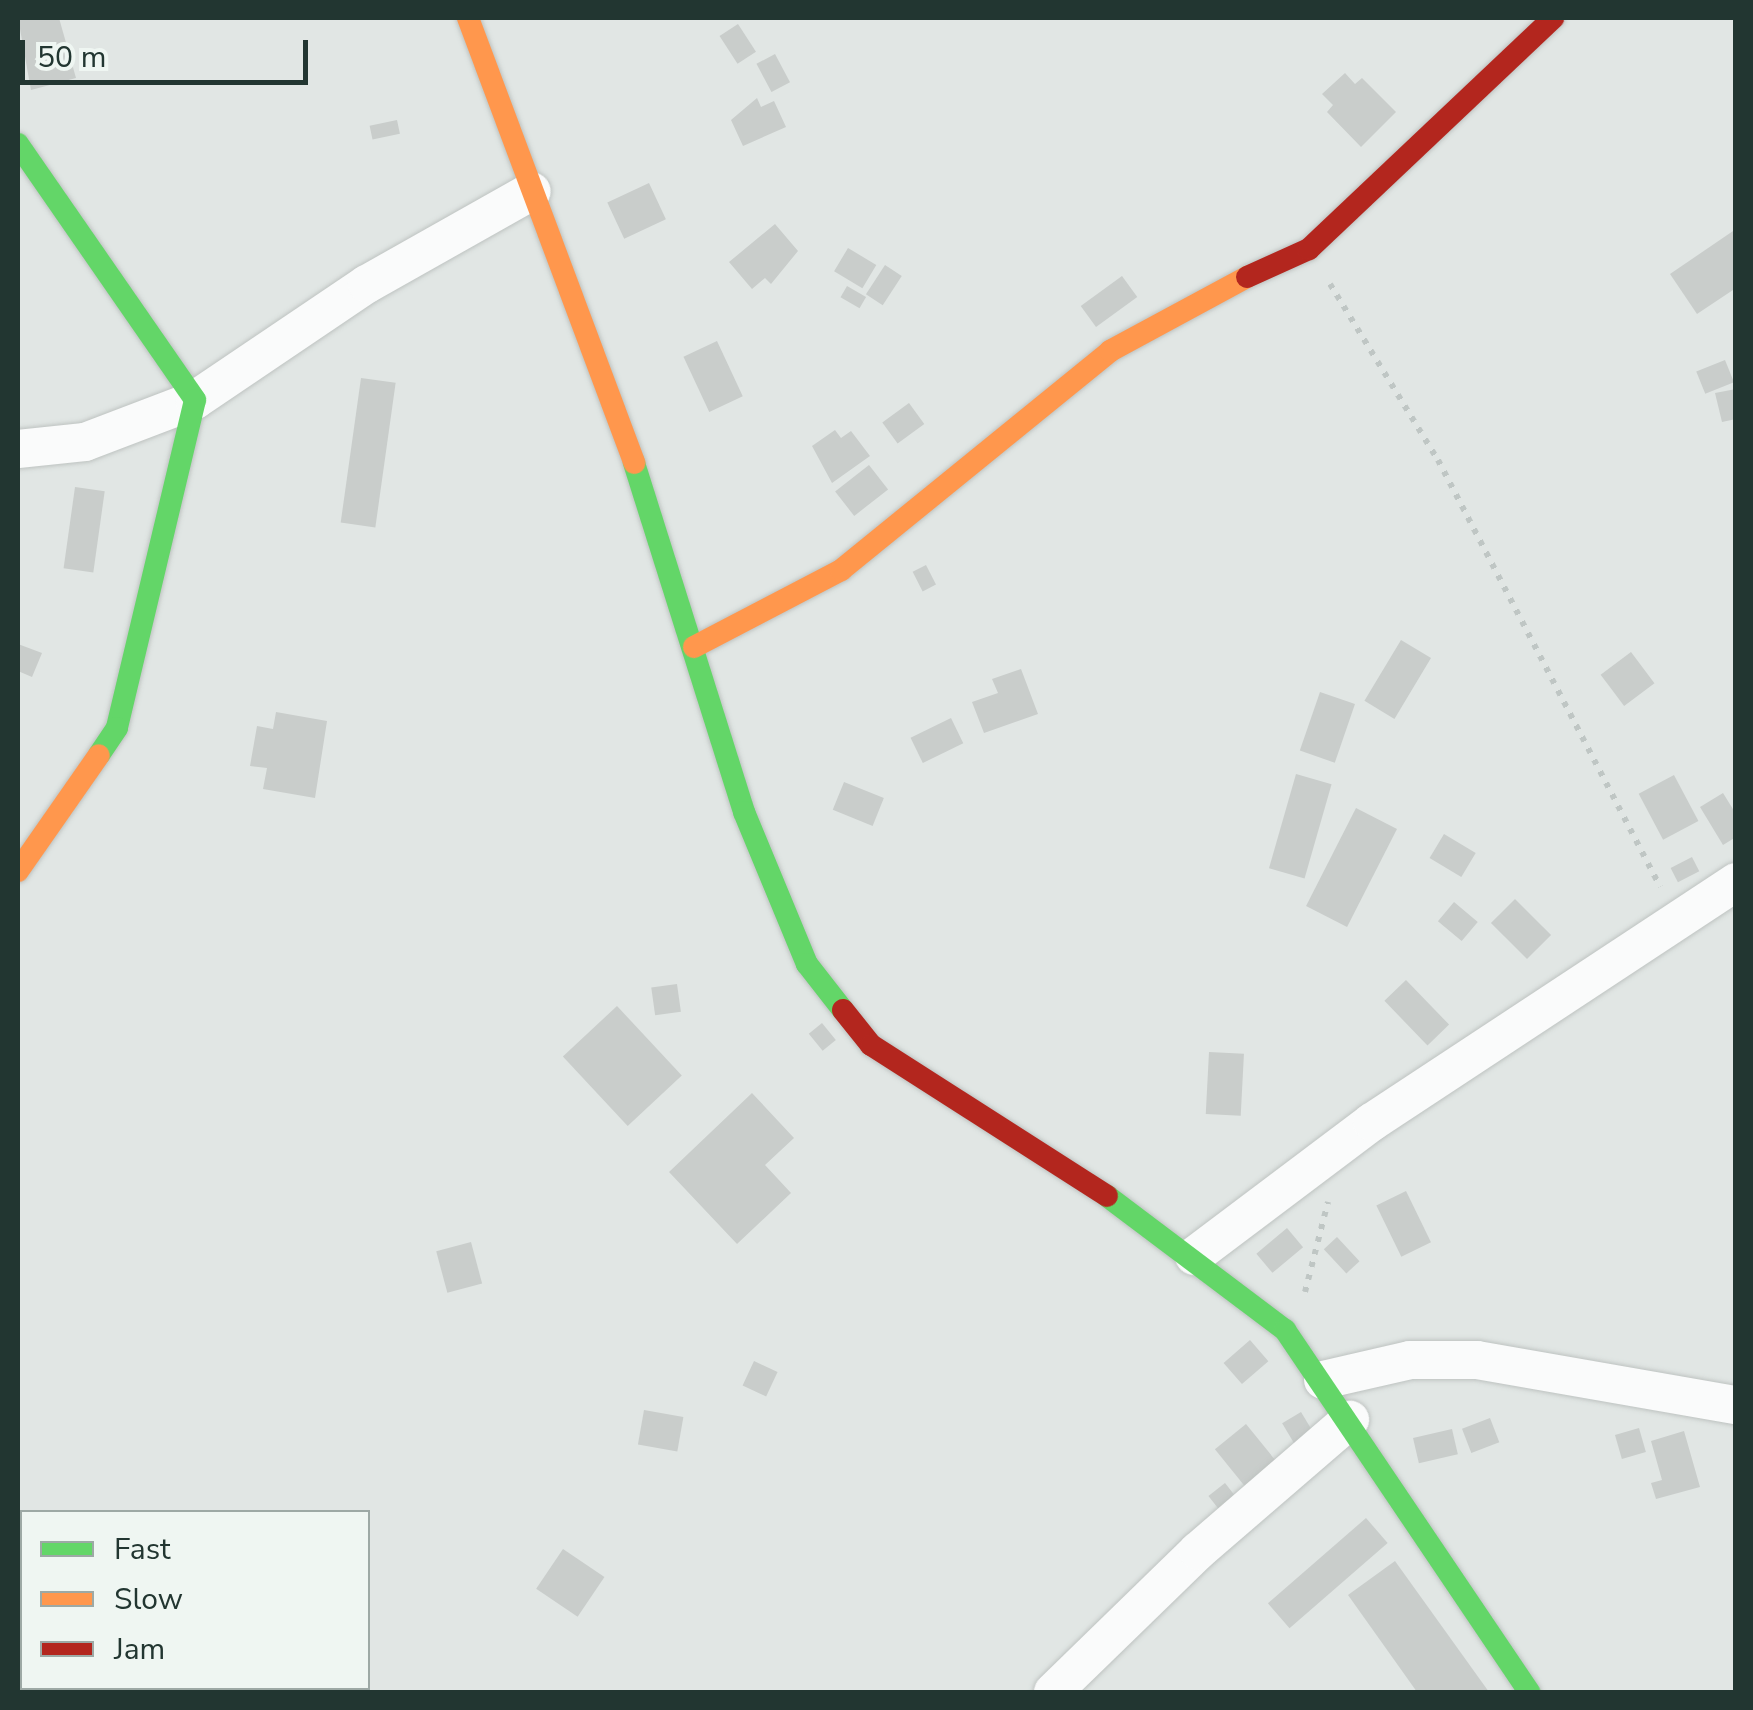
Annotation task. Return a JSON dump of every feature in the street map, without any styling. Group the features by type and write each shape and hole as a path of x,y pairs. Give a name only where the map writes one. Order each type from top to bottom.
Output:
{"street":[{"path":"468,18 532,192 603,366 744,812 807,964 839,1010 883,1054 1194,1256 1286,1330 1324,1380 1529,1692"},
{"path":"694,647 840,570 1110,352 1196,300 1309,249 1553,18"},
{"path":"18,144 195,400 117,728 18,871"},
{"path":"18,449 85,442 195,400 367,284 532,192"},
{"path":"1194,1256 1372,1122 1736,882"},
{"path":"1324,1380 1410,1360 1477,1360 1736,1405"},
{"path":"1053,1692 1198,1551 1350,1420"}],"path":[{"path":"1309,249 1438,460 1677,918"},
{"path":"1286,1330 1302,1306 1337,1185"}],"building":[{"path":"18,18 59,18 76,78 31,90"},
{"path":"738,24 756,52 738,64 720,36"},
{"path":"775,54 790,82 771,92 756,64"},
{"path":"1345,73 1355,84 1362,78 1396,112 1361,147 1327,112 1333,105 1322,94"},
{"path":"757,98 761,107 774,101 786,127 743,146 731,120"},
{"path":"397,120 400,134 373,140 370,126"},
{"path":"649,183 666,219 624,239 607,202"},
{"path":"775,224 798,251 771,284 765,278 752,289 729,262"},
{"path":"1736,229 1736,288 1697,314 1670,274"},
{"path":"848,248 876,265 862,288 834,271"},
{"path":"885,265 902,276 883,305 866,294"},
{"path":"1122,276 1137,297 1096,327 1081,306"},
{"path":"847,286 866,297 860,308 840,297"},
{"path":"717,341 743,396 709,412 683,357"},
{"path":"1725,360 1734,382 1705,394 1696,372"},
{"path":"361,378 396,383 375,527 341,523"},
{"path":"1736,389 1736,419 1722,422 1715,393"},
{"path":"909,403 924,424 898,443 882,422"},
{"path":"835,430 841,438 851,431 870,456 832,483 812,446"},
{"path":"869,465 888,489 854,516 835,491"},
{"path":"75,487 105,491 93,572 64,568"},
{"path":"926,565 936,585 923,591 913,572"},
{"path":"1401,640 1431,658 1394,719 1364,701"},
{"path":"18,644 42,653 32,677 18,671"},
{"path":"1631,652 1654,683 1624,706 1601,675"},
{"path":"1021,669 1038,714 984,733 972,702 998,693 992,679"},
{"path":"1320,692 1355,704 1335,763 1300,751"},
{"path":"276,712 327,721 315,798 263,789 267,768 250,766 257,726 273,729"},
{"path":"951,718 963,743 923,763 911,738"},
{"path":"1296,774 1332,784 1305,878 1269,868"},
{"path":"1674,775 1698,821 1663,840 1639,794"},
{"path":"844,782 884,798 873,826 833,810"},
{"path":"1723,793 1736,814 1736,837 1723,845 1700,807"},
{"path":"1356,808 1397,829 1347,927 1306,906"},
{"path":"1444,834 1476,853 1461,877 1430,858"},
{"path":"1692,857 1699,871 1678,882 1671,868"},
{"path":"1515,899 1551,935 1527,959 1491,923"},
{"path":"1454,902 1478,922 1462,941 1438,921"},
{"path":"1406,980 1449,1025 1427,1045 1384,1001"},
{"path":"677,984 681,1012 655,1015 651,988"},
{"path":"617,1006 682,1075 628,1126 563,1056"},
{"path":"822,1023 836,1040 823,1051 809,1034"},
{"path":"1209,1052 1244,1054 1241,1116 1206,1114"},
{"path":"752,1093 794,1138 765,1165 791,1193 737,1244 669,1172"},
{"path":"1406,1191 1431,1242 1401,1257 1376,1205"},
{"path":"1287,1228 1303,1247 1272,1273 1256,1254"},
{"path":"1337,1237 1360,1261 1346,1273 1324,1249"},
{"path":"471,1242 482,1284 447,1293 436,1251"},
{"path":"1250,1340 1268,1361 1242,1384 1224,1363"},
{"path":"754,1361 778,1372 766,1396 743,1385"},
{"path":"644,1410 683,1417 677,1451 638,1444"},
{"path":"1301,1412 1316,1437 1297,1448 1282,1423"},
{"path":"1490,1418 1499,1442 1471,1453 1462,1429"},
{"path":"1246,1424 1280,1466 1249,1491 1215,1449"},
{"path":"1639,1428 1646,1452 1622,1459 1615,1435"},
{"path":"1452,1429 1458,1454 1419,1463 1413,1438"},
{"path":"1684,1431 1700,1487 1656,1499 1651,1483 1662,1480 1651,1441"},
{"path":"1225,1483 1243,1506 1226,1519 1208,1496"},
{"path":"1366,1518 1388,1543 1290,1628 1268,1603"},
{"path":"563,1549 604,1577 578,1617 536,1589"},
{"path":"1395,1561 1489,1692 1417,1692 1348,1595"}],"traffic: fast":[{"path":"18,144 195,400 117,728 99,755"},
{"path":"634,463 744,812 807,964 843,1010"},
{"path":"1107,1196 1285,1330 1529,1692"}],"traffic: slow":[{"path":"468,18 634,463"},
{"path":"694,647 841,570 1110,351 1247,277"},
{"path":"18,871 99,755"}],"traffic: jam":[{"path":"1247,277 1309,249 1553,18"},
{"path":"843,1010 871,1045 1107,1196"}]}
